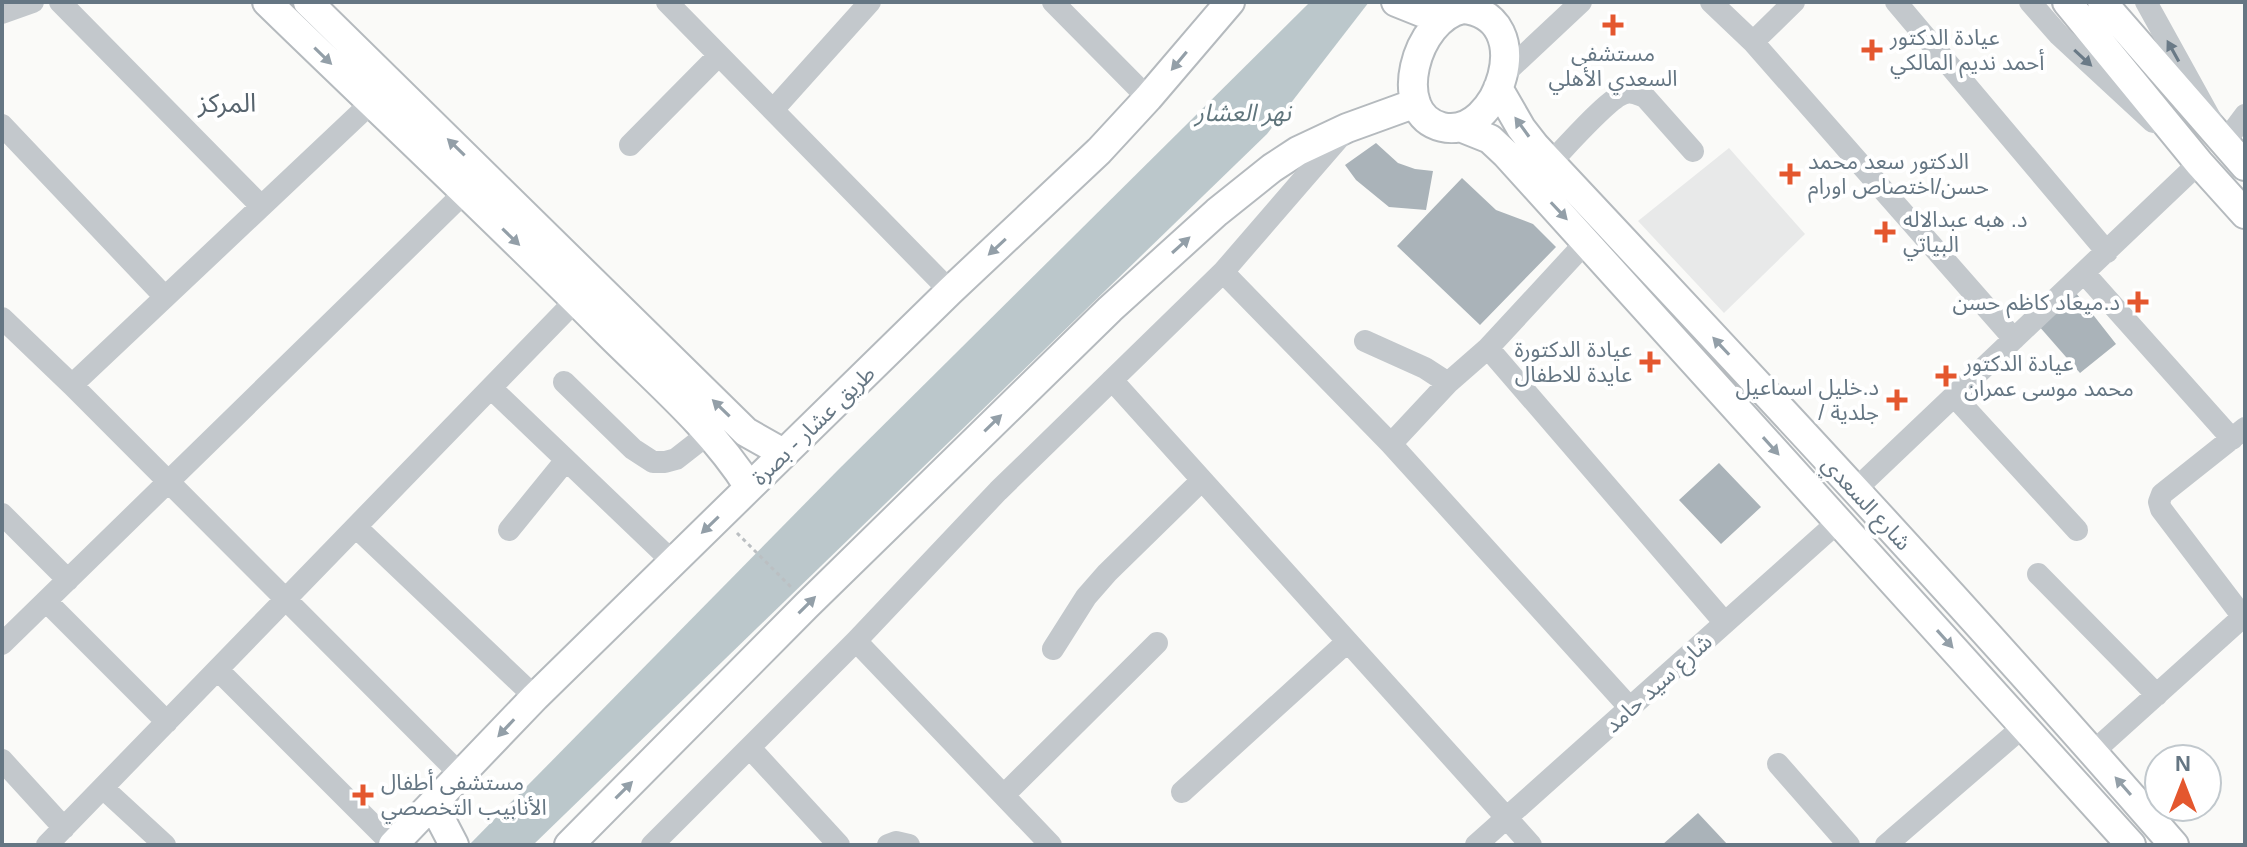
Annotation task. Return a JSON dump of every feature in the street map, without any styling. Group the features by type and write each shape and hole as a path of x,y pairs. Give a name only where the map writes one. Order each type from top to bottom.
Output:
{"main road":[{"path":"267,2 576,300 708,434 749,487"},
{"name":"طريق عشار - بصرة","path":"393,845 535,697 783,453 1099,151 1230,2"},
{"path":"1396,2 1421,12 1445,14 1463,9 1490,17 1495,13 1504,40 1500,82 1485,110 1460,127 1441,127 1425,119 1416,103 1413,81 1418,55 1432,28 1445,14"},
{"path":"2067,2 2199,163 2245,214"},
{"path":"2102,2 2245,166"},
{"path":"295,29 315,4 746,432 783,453"},
{"name":"شارع السعدي","path":"1500,82 1521,128 1551,162 1855,490 2174,845"},
{"path":"569,845 796,615 1110,309 1217,212 1298,151 1347,128 1416,103"},
{"name":"شارع السعدي","path":"1460,127 1480,134 1499,146 2131,845"},
{"path":"439,798 441,820 454,845"}],"street":[{"path":"2,13 33,2"},
{"path":"60,2 261,206"},
{"path":"667,2 950,291"},
{"path":"773,110 870,2"},
{"path":"1053,2 1148,98"},
{"path":"1500,82 1581,2"},
{"path":"1711,2 1753,42 2014,339"},
{"path":"1753,42 1794,2"},
{"path":"1896,2 2107,252"},
{"path":"1855,490 2199,163 2059,35 2030,2"},
{"path":"2146,2 2224,143 2245,115"},
{"path":"630,145 719,55"},
{"path":"1551,162 1608,104 1624,93 1645,97 1693,151"},
{"path":"72,385 371,103"},
{"path":"2,125 165,297"},
{"path":"652,845 856,641 998,491 1223,272 1347,128"},
{"path":"2,644 465,192"},
{"path":"1391,444 1448,383 1488,348 1587,241"},
{"path":"1223,272 1391,444 1630,708"},
{"path":"2084,273 2238,434 2162,494 2159,502 2161,509 2244,616 2093,752"},
{"path":"47,845 576,300"},
{"path":"2,318 461,775"},
{"path":"1365,341 1425,368 1448,383"},
{"path":"1488,348 1725,623"},
{"path":"1112,380 1531,845"},
{"path":"564,382 633,449 653,462 676,459 708,434"},
{"path":"491,388 673,562"},
{"path":"1954,396 2077,530"},
{"path":"509,530 566,460"},
{"path":"1053,649 1086,597 1107,573 1201,481"},
{"path":"2,514 68,580"},
{"name":"شارع سيد حامد","path":"1476,845 1839,521"},
{"path":"356,527 535,697"},
{"path":"2038,574 2157,695"},
{"path":"46,601 167,722"},
{"path":"856,641 1051,845"},
{"path":"1182,792 1347,642"},
{"path":"1004,795 1157,643"},
{"path":"218,670 393,845"},
{"path":"1886,845 2024,726"},
{"path":"750,748 839,845"},
{"path":"2,760 64,828"},
{"path":"1778,764 1849,845"},
{"path":"103,788 165,845"},
{"path":"888,845 896,842 909,845"}],"path":[{"path":"730,525 796,593"}],"shaded area":[{"path":"1729,148 1805,234 1724,313 1638,221"}],"water":[{"name":"نهر العشار","path":"1310,2 1369,2 1267,134 533,845 469,845 838,470"}],"building":[{"path":"1376,143 1398,163 1433,171 1426,210 1389,207 1356,180 1345,165"},
{"path":"1462,178 1496,210 1533,224 1556,247 1480,325 1397,246"},
{"path":"2076,293 2116,344 2080,373 2038,325"},
{"path":"1719,463 1761,507 1721,544 1679,500"},
{"path":"1698,813 1728,845 1662,845"}],"place":[{"name":"مستشفى السعدي الأهلي","path":"1613,25"},
{"name":"عيادة الدكتور أحمد نديم المالكي","path":"1872,50"},
{"name":"الدكتور سعد محمد حسن/اختصاص اورام","path":"1790,174"},
{"name":"د. هبه عبدالاله البياتي","path":"1885,232"},
{"name":"د.ميعاد كاظم حسن","path":"2138,302"},
{"name":"عيادة الدكتورة عايدة للاطفال","path":"1650,362"},
{"name":"عيادة الدكتور محمد موسى عمران","path":"1946,376"},
{"name":"د.خليل اسماعيل / جلدية","path":"1897,400"},
{"name":"مستشفى أطفال الأنابيب التخصصي","path":"363,795"}],"district":[{"name":"المركز","path":"227,103"}]}
